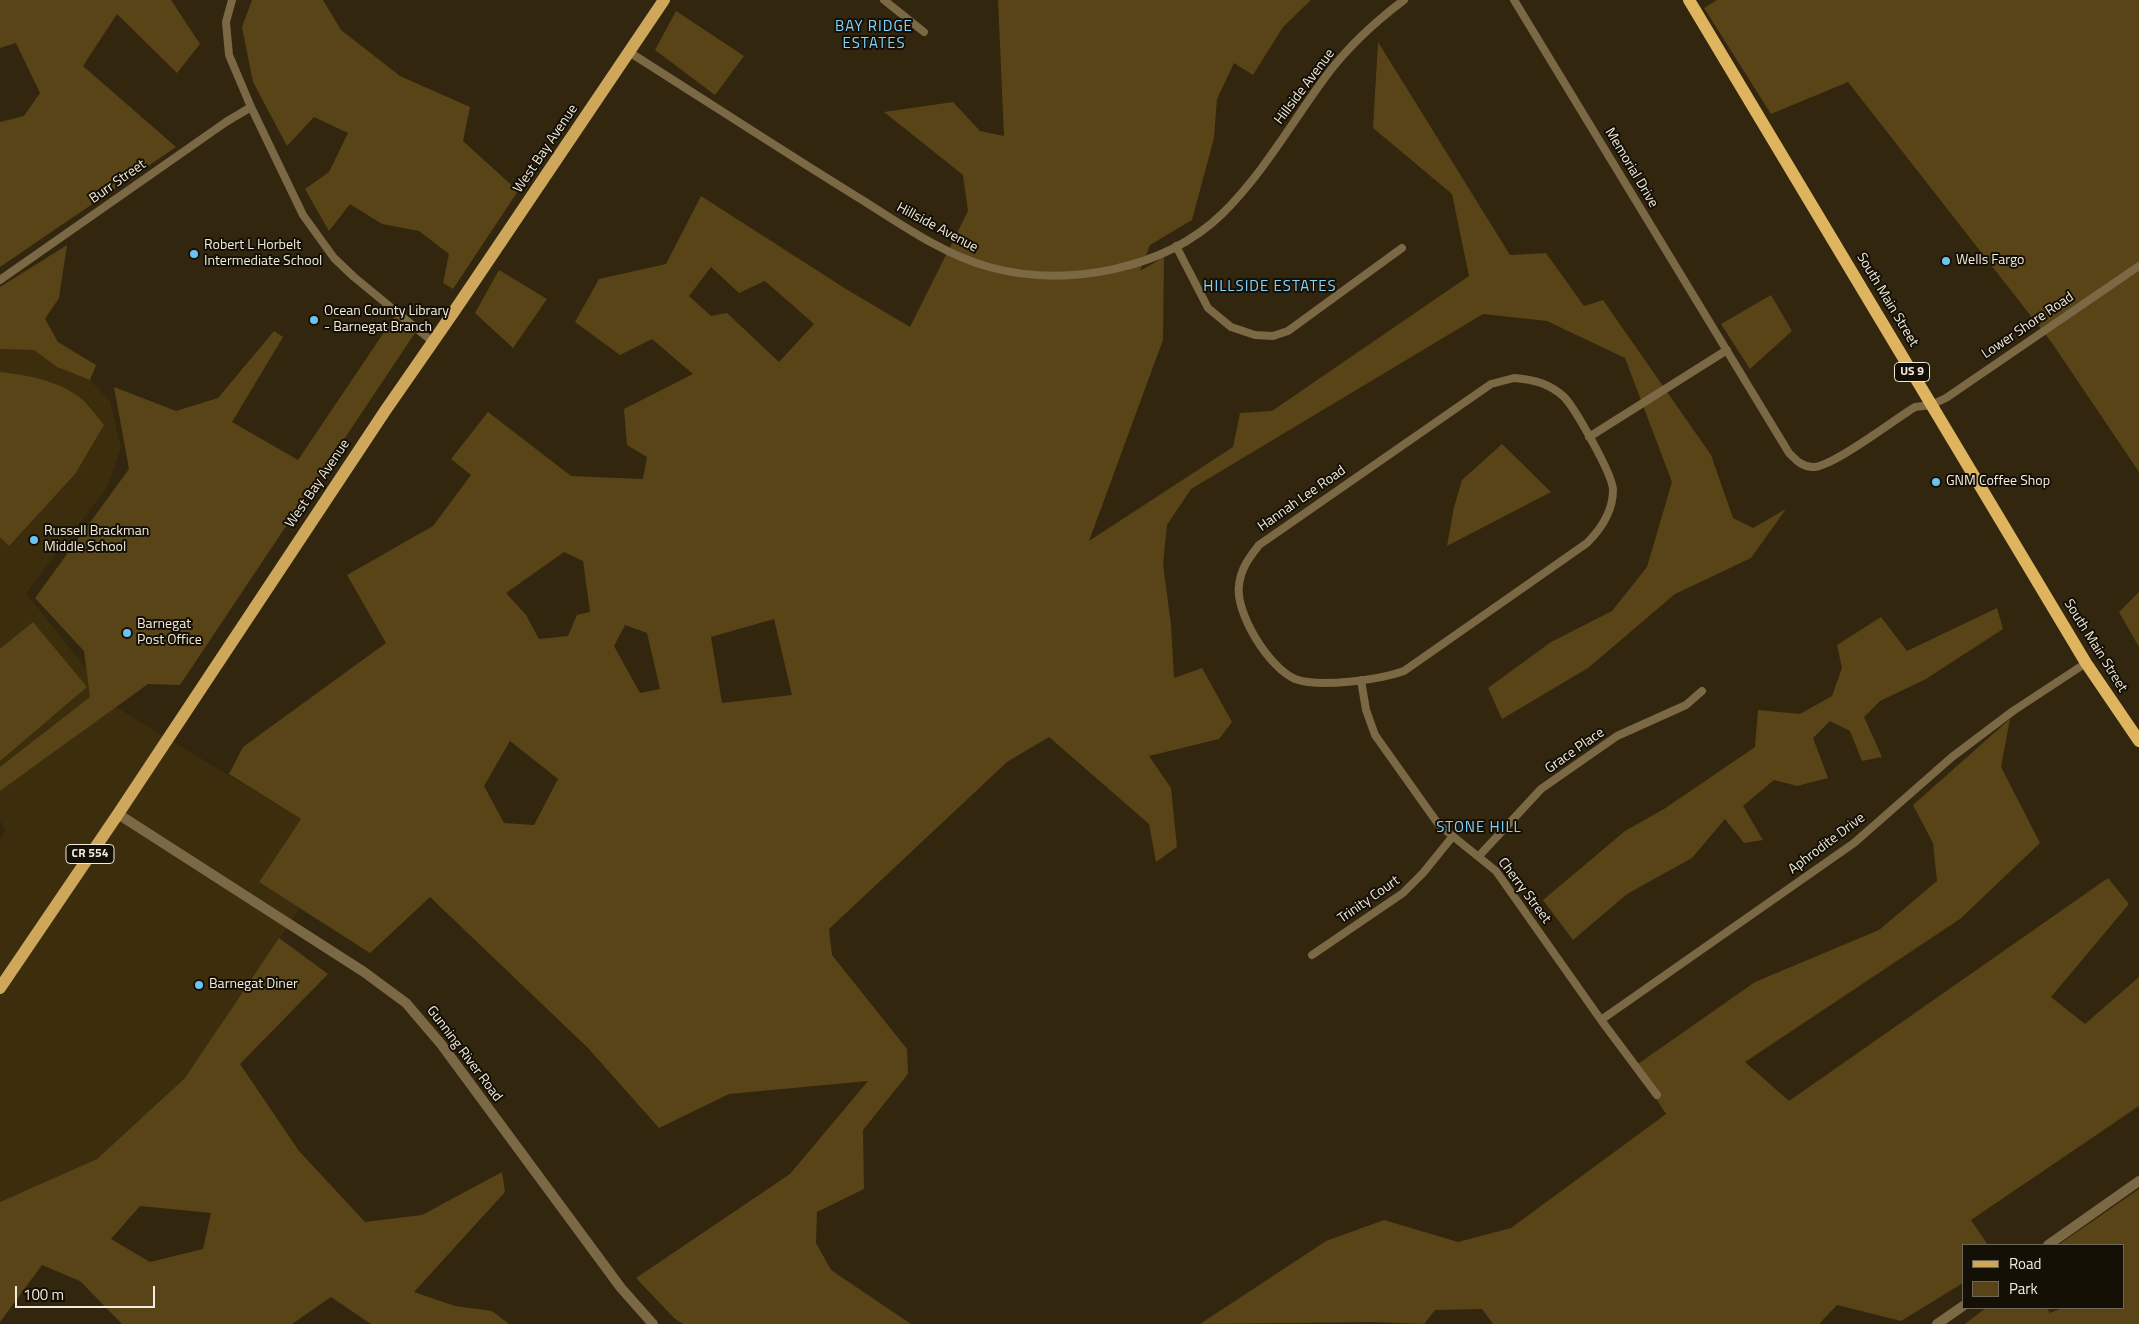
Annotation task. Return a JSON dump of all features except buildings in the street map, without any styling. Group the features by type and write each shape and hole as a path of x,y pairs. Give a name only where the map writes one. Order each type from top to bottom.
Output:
{"highway":[{"name":"South Main Street","path":"1689,0 2086,663 2139,741"}],"main road":[{"name":"West Bay Avenue","path":"0,988 118,814 276,574 664,0"}],"street":[{"path":"232,0 226,22 229,55 251,108 304,215 323,244 354,277 433,342"},
{"path":"884,0 924,32"},
{"name":"Hillside Avenue","path":"629,52 938,246 987,267 1034,276 1071,275 1121,266 1156,256 1193,236 1221,215 1246,188 1328,74 1363,36 1404,0"},
{"name":"Memorial Drive","path":"1514,0 1789,453 1800,464 1812,467 1829,463 1915,407 1931,405"},
{"name":"Burr Street","path":"0,280 226,122 251,108"},
{"path":"1176,246 1208,308 1231,328 1255,335 1273,336 1288,330 1402,248"},
{"name":"Lower Shore Road","path":"1931,405 1946,398 2139,266"},
{"path":"1589,436 1727,350"},
{"name":"Hannah Lee Road","path":"1514,378 1527,379 1550,387 1564,396 1589,436 1608,468 1613,488 1611,504 1599,531 1588,543 1404,671 1385,677 1361,680 1308,682 1294,678 1277,667 1264,652 1240,608 1238,587 1243,567 1258,545 1491,384 1514,378"},
{"name":"Aphrodite Drive","path":"1601,1020 1854,843 1952,756 2013,711 2086,663"},
{"name":"Cherry Street","path":"1361,680 1366,710 1375,735 1439,825 1479,856 1500,877 1601,1020 1658,1095"},
{"name":"Grace Place","path":"1479,856 1541,789 1618,736 1686,705 1702,691"},
{"name":"Gunning River Road","path":"118,814 364,972 406,1003 441,1044 621,1288 654,1324"},
{"name":"Trinity Court","path":"1312,955 1403,893 1423,873 1453,836"},
{"path":"2049,1244 2139,1181"},
{"path":"1937,1324 1962,1307"}],"shaded area":[{"name":"Russell Brackman Middle School","path":"0,349 34,350 57,367 90,380 110,401 121,447 108,486 26,593 104,691 0,779"},
{"path":"116,707 301,819 259,882 300,908 185,1078 97,1159 0,1202 0,841 5,829 0,821 0,791"}],"green space":[{"path":"0,0 171,0 200,44 177,73 117,14 83,66 176,147 0,267 0,122 24,116 40,93 16,43 0,48"},
{"path":"252,0 323,0 341,30 400,76 470,107 463,141 518,191 453,289 443,283 449,254 419,231 382,224 350,204 329,231 305,189 329,172 348,133 314,117 287,146 253,82 242,27"},
{"path":"998,0 1311,0 1283,27 1253,75 1234,63 1217,99 1214,138 1192,220 1150,245 1140,271 1164,257 1163,340 1089,541 1233,447 1240,413 1272,411 1469,276 1452,194 1373,128 1378,42 1510,255 1546,253 1584,306 1603,300 1711,455 1733,518 1753,528 1786,509 1751,558 1675,594 1588,668 1502,719 1488,688 1551,642 1612,611 1647,567 1672,482 1625,358 1547,321 1483,314 1191,489 1167,525 1163,564 1171,625 1174,678 1202,668 1232,722 1219,739 1149,756 1171,788 1177,847 1156,862 1149,824 1049,737 1007,762 829,929 832,955 907,1049 908,1074 863,1130 864,1189 817,1212 816,1243 831,1270 911,1324 683,1324 674,1318 636,1278 790,1174 868,1081 729,1094 659,1128 588,1048 430,897 370,953 259,882 301,819 229,774 243,747 386,643 347,575 433,526 471,475 451,459 488,412 571,476 643,479 647,457 627,445 624,409 693,374 652,339 620,355 575,322 599,279 666,264 701,196 846,289 910,327 968,211 963,175 884,112 953,102 980,131 1004,136","holes":["711,267 739,293 765,281 814,324 779,362 727,313 711,316 689,296","564,552 583,561 590,612 577,615 568,636 539,639 526,615 506,593","774,619 792,695 722,703 711,637","625,625 647,633 660,689 640,693 614,646","510,741 558,779 534,825 504,823 484,786"]},
{"path":"1717,0 2139,0 2139,472 2052,343 1848,82 1771,114 1704,8"},
{"path":"676,11 744,56 715,95 655,50"},
{"path":"67,245 59,298 45,319 58,342 96,365 90,380 57,367 34,350 0,349 0,287"},
{"path":"499,270 547,299 513,348 475,313"},
{"path":"1771,295 1792,331 1750,369 1721,324"},
{"path":"399,310 419,327 180,685 148,684 0,791 0,767 90,697 84,651 35,598 129,469 114,387 176,411 218,398 274,331 283,337 232,422 298,460"},
{"path":"0,372 40,379 69,390 85,402 104,425 75,474 9,546 0,537"},
{"path":"1502,444 1551,492 1447,546 1454,507 1462,480"},
{"path":"2139,592 2139,647 2119,612"},
{"path":"1997,608 2003,629 1926,679 1880,701 1864,717 1882,757 1862,761 1850,731 1830,721 1813,738 1828,778 1797,786 1774,780 1743,806 1763,840 1744,843 1725,819 1692,858 1627,894 1573,940 1543,900 1625,831 1664,809 1755,747 1758,710 1800,714 1832,696 1842,668 1837,645 1881,617 1907,651"},
{"path":"33,622 87,687 0,761 0,649"},
{"path":"2010,719 2001,767 2040,843 1960,919 1745,1062 1789,1101 2108,878 2129,904 2051,997 2085,1024 2139,977 2139,1106 1971,1220 1987,1244 1962,1244 1962,1284 1901,1321 1837,1305 1819,1324 1493,1324 1482,1309 1435,1310 1424,1324 1374,1322 1200,1324 1326,1241 1384,1220 1458,1242 1511,1228 1666,1114 1635,1066 1755,982 1879,930 1937,881 1933,843 1913,805"},
{"path":"279,938 328,974 240,1064 299,1151 365,1222 422,1215 502,1172 505,1192 414,1292 455,1306 492,1311 509,1324 371,1324 331,1297 292,1324 122,1324 80,1281 42,1265 0,1322 0,1202 97,1159 185,1078","holes":["140,1206 211,1213 203,1249 150,1262 111,1239"]},
{"path":"2139,1189 2139,1324 1965,1324 1985,1309 2048,1309 2050,1313 2060,1309 2124,1309 2124,1244 2061,1243"}],"place":[{"name":"Robert L Horbelt Intermediate School","path":"194,254"},
{"name":"Wells Fargo","path":"1946,261"},
{"name":"Ocean County Library - Barnegat Branch","path":"314,320"},
{"name":"GNM Coffee Shop","path":"1936,482"},
{"name":"Russell Brackman Middle School","path":"34,540"},
{"name":"Barnegat Post Office","path":"127,633"},
{"name":"Barnegat Diner","path":"199,985"}],"district":[{"name":"BAY RIDGE ESTATES","path":"874,36"},
{"name":"HILLSIDE ESTATES","path":"1270,287"},
{"name":"STONE HILL","path":"1479,828"}]}
